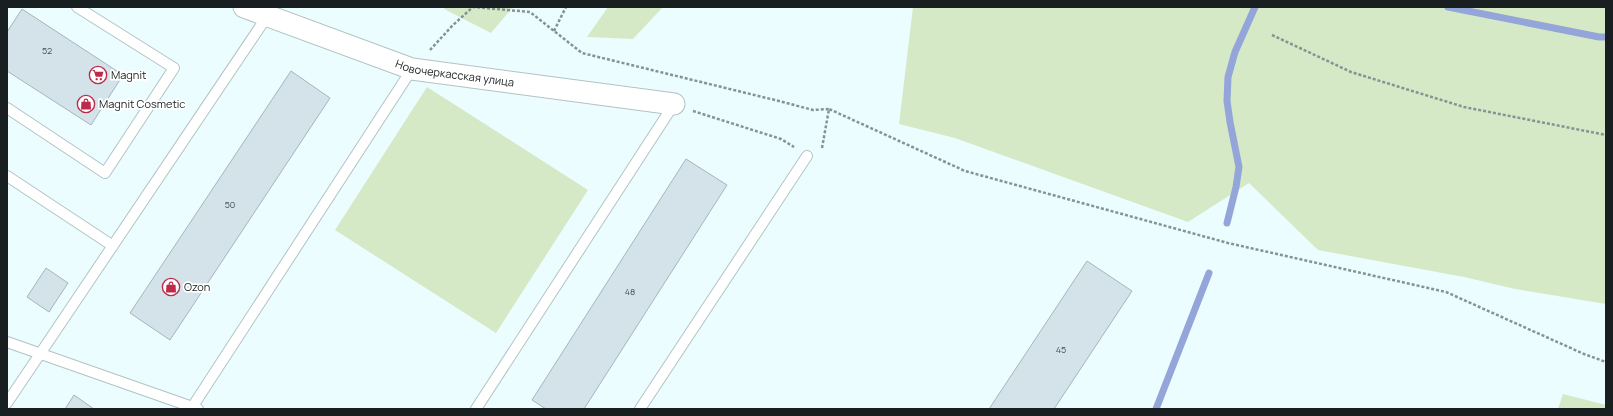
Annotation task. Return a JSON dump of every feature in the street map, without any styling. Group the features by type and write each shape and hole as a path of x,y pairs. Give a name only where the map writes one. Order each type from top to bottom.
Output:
{"street":[{"name":"Новочеркасская улица","path":"244,7 412,69 674,104"}],"lane":[{"path":"7,108 105,173 174,68 93,11 77,7"},
{"path":"7,404 268,15"},
{"path":"7,342 194,408 412,69"},
{"path":"476,409 674,104"},
{"path":"640,409 807,156"},
{"path":"7,176 113,246"}],"path":[{"path":"412,69 453,25 474,7 530,12 582,54 813,110 829,109 964,171 1228,243 1446,292 1584,354 1606,362"},
{"path":"554,31 566,7"},
{"path":"1272,35 1351,72 1464,107 1606,135"},
{"path":"674,104 781,138 807,156 820,159 829,109"}],"green space":[{"path":"446,7 513,7 491,33 444,9"},
{"path":"608,7 663,7 633,39 587,37"},
{"path":"913,7 1606,7 1606,304 1515,289 1464,277 1318,250 1249,183 1188,222 955,138 899,124"},
{"path":"427,87 588,190 496,333 335,230"},
{"path":"1563,394 1606,405 1606,409 1558,409"}],"building":[{"path":"22,9 123,75 91,125 7,71 7,32"},
{"path":"291,71 330,98 170,340 130,313"},
{"path":"686,159 727,185 584,409 546,409 532,400"},
{"path":"1087,261 1132,291 1054,409 989,409"},
{"path":"46,268 68,283 49,312 27,297"},
{"path":"74,395 94,409 65,409"}],"waterway":[{"path":"1227,223 1236,187 1239,167 1227,101 1228,77 1235,52 1255,7"},
{"path":"1448,7 1599,37 1606,37"},
{"path":"1156,409 1209,273"}],"place":[{"name":"Magnit","path":"98,75"},
{"name":"Magnit Cosmetic","path":"86,104"},
{"name":"Ozon","path":"171,287"}]}
